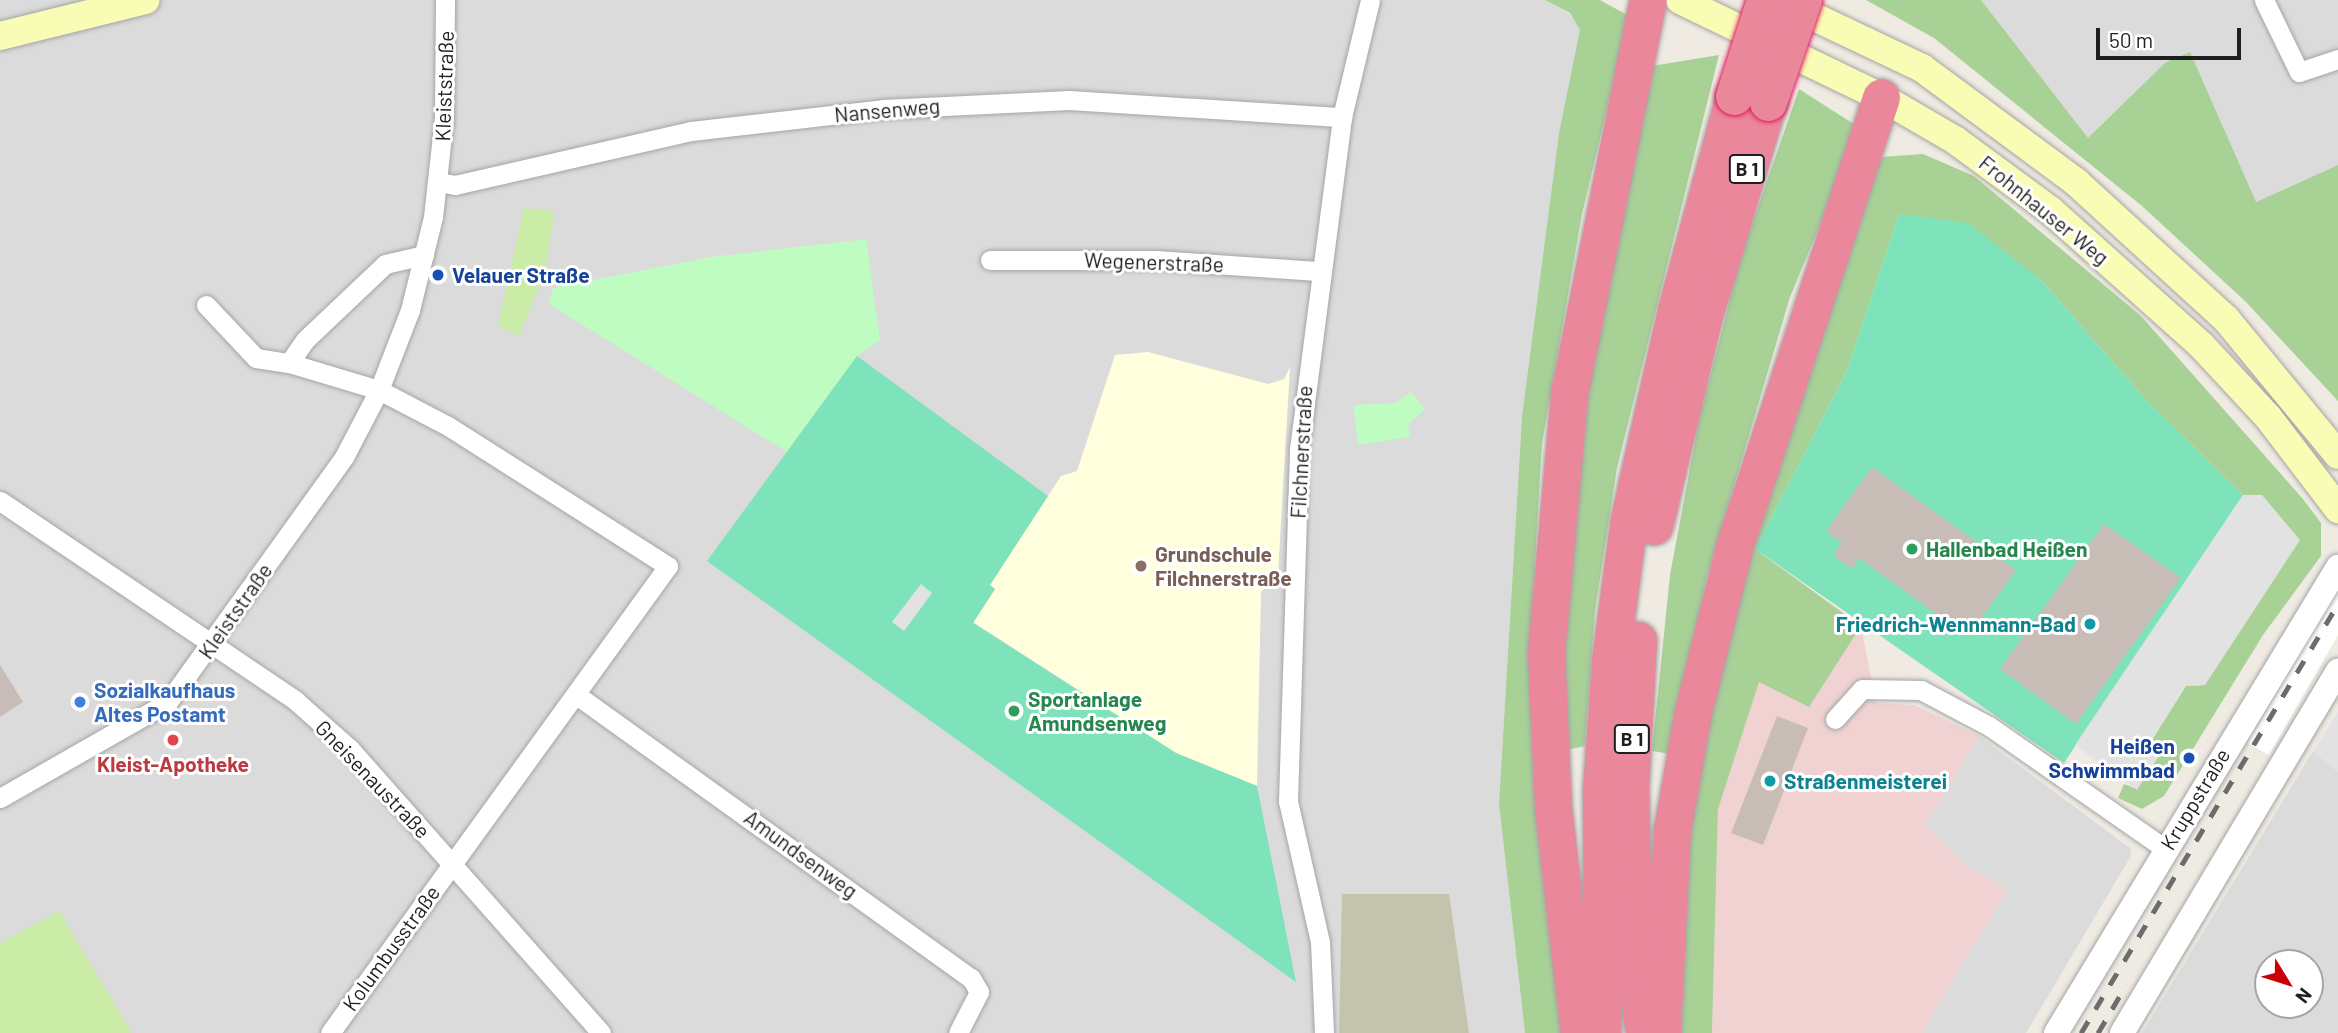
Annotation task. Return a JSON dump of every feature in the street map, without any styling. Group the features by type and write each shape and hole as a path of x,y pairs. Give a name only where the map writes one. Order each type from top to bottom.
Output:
{"highway":[{"path":"1579,1033 1553,808 1546,653 1569,394 1648,0"},
{"path":"1602,1033 1601,791 1610,661 1629,519 1676,310 1751,99 1765,0"},
{"name":"B 1","path":"1644,1033 1634,954 1630,789 1637,648 1654,525 1751,99 1803,0"},
{"path":"1662,1033 1672,830 1693,712 1735,544 1881,97"}],"main road":[{"path":"0,36 146,0"},
{"name":"Frohnhauser Weg","path":"1680,0 1881,97 1955,139 2050,210 2149,299 2268,417 2338,509"},
{"name":"Frohnhauser Weg","path":"1779,0 1879,46 1967,97 2157,250 2290,390 2338,455"},
{"path":"1824,0 1904,38 1933,58 1967,97"},
{"path":"1879,46 1881,97"},
{"path":"2290,390 2338,425"}],"street":[{"name":"Kleiststraße","path":"0,798 158,711 214,642 344,457 379,390 424,255 438,182 445,0"},
{"name":"Filchnerstraße","path":"1324,1033 1320,942 1288,801 1299,449 1318,271 1342,117 1370,0"},
{"path":"2264,0 2300,72 2338,59"},
{"name":"Nansenweg","path":"438,182 454,185 691,131 883,109 1069,100 1342,117"},
{"path":"289,363 305,340 385,264 424,255"},
{"name":"Wegenerstraße","path":"990,260 1156,260 1318,271"},
{"path":"205,305 256,358 289,363 379,390 448,426 668,566 578,696 453,864"},
{"name":"Gneisenaustraße","path":"0,501 214,642 296,701 351,750 601,1033"},
{"name":"Kruppstraße","path":"2056,1033 2165,849 2338,568"},
{"path":"2122,1033 2338,670"},
{"path":"1835,719 1862,689 1921,690 1989,726 2165,849"},
{"name":"Amundsenweg","path":"578,696 971,978 979,992 958,1033"},
{"name":"Kolumbusstraße","path":"330,1033 453,864"}],"shaded area":[{"path":"0,0 1545,0 1570,14 1580,30 1577,62 1559,133 1522,416 1499,804 1525,1033 0,1033"},
{"path":"1981,0 2338,0 2338,165 2256,202 2165,64 2088,139"},
{"name":"Grundschule Filchnerstraße","path":"1148,352 1268,384 1284,379 1290,367 1278,574 1261,592 1257,786 1176,753 973,622 995,589 990,585 1061,476 1077,471 1115,355"},
{"name":"Friedrich-Wennmann-Bad","path":"2243,495 2262,495 2300,540 2205,685 2185,686 2152,740 2164,748 2137,790 2075,745"},
{"path":"1755,549 1861,626 1876,703 1914,705 1979,736 1925,825 1965,864 2007,890 1921,1033 1712,1033 1718,809"},
{"path":"921,584 932,593 904,631 892,622"},
{"path":"2338,712 2338,772 2313,751"},
{"path":"1979,736 2130,848 2131,856 2026,1033 1921,1033 2007,890 1965,864 1925,825"},
{"path":"2313,751 2338,772 2338,1033 2142,1033"},
{"path":"1342,894 1449,894 1469,1033 1339,1033"}],"green space":[{"path":"1545,0 1600,0 1629,16 1582,214 1542,444 1529,661 1564,1033 1525,1033 1499,804 1522,416 1559,133 1580,30 1570,13"},
{"path":"1866,0 1981,0 2088,138 2165,63 2190,52 2256,202 2338,165 2338,401 2245,301 2142,206 1934,38"},
{"path":"1719,55 1617,468 1595,611 1585,746 1561,751 1555,668 1572,445 1652,66"},
{"path":"1799,89 1860,128 1790,297 1706,580 1677,755 1652,751 1670,575 1699,420 1741,256"},
{"path":"1923,154 1974,176 2141,316 2303,499 2321,523 2321,556 2263,635 2164,796 2142,809 2118,798 2124,784 2137,789 2163,748 2152,740 2186,686 2205,685 2262,495 2243,495 2146,400 2040,279 1899,214 1846,373 1755,549 1861,626 1809,707 1759,682 1718,809 1712,1033 1681,1033 1691,825 1717,668 1740,580 1881,157"},
{"path":"524,208 554,211 545,273 519,336 498,326"},
{"path":"1899,214 1968,223 2040,279 2146,400 2243,495 2064,763 1755,549 1846,373"},
{"path":"866,239 880,340 857,356 787,452 549,304 553,288 711,257"},
{"name":"Sportanlage Amundsenweg","path":"857,356 1048,496 990,585 995,589 973,623 1176,753 1257,786 1296,982 707,561"},
{"path":"1411,392 1425,409 1408,425 1410,437 1358,445 1353,405 1396,403"},
{"path":"59,911 132,1033 0,1033 0,943"}],"pier":[{"path":"2338,587 2338,635 2269,755 2248,743"}],"building":[{"name":"Hallenbad Heißen","path":"1872,467 2016,570 1968,637 1859,558 1852,569 1833,555 1842,543 1826,531"},
{"name":"Friedrich-Wennmann-Bad","path":"2104,524 2181,578 2076,724 2000,669"},
{"path":"0,665 23,702 0,717"},
{"name":"Straßenmeisterei","path":"1777,716 1808,728 1763,845 1731,833"}],"railway":[{"path":"2081,1033 2338,604"},
{"path":"2098,1033 2126,985"}],"place":[{"name":"Velauer Straße","path":"438,275"},
{"name":"Hallenbad Heißen","path":"1912,549"},
{"name":"Grundschule Filchnerstraße","path":"1141,566"},
{"name":"Friedrich-Wennmann-Bad","path":"2090,624"},
{"name":"Sozialkaufhaus Altes Postamt","path":"80,702"},
{"name":"Sportanlage Amundsenweg","path":"1014,711"},
{"name":"Kleist-Apotheke","path":"173,740"},
{"name":"Heißen Schwimmbad","path":"2189,758"},
{"name":"Straßenmeisterei","path":"1770,781"}]}
